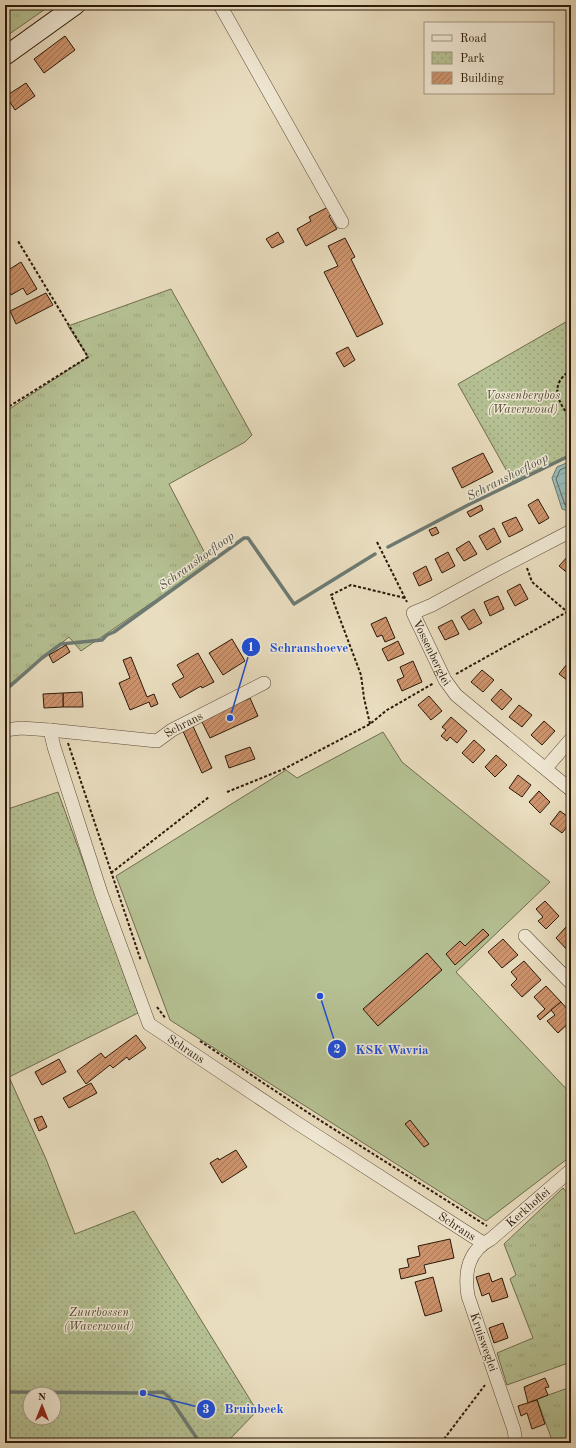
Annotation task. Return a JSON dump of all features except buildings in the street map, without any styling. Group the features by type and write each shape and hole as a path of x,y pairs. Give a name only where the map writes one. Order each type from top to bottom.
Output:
{"street":[{"path":"5,56 76,5"},
{"path":"220,5 342,222"},
{"name":"Vossenberglei","path":"571,531 432,605 413,613 445,680 456,695 571,790"},
{"name":"Schrans","path":"5,730 21,728 64,731 157,741 172,730 264,683"},
{"name":"Schrans","path":"50,730 54,747 101,893 149,1024 483,1243"},
{"path":"546,768 571,739"},
{"path":"525,936 571,983"},
{"name":"Kerkhoflei","path":"483,1243 491,1239 571,1170"},
{"name":"Kruisweglei","path":"483,1243 473,1254 468,1266 466,1281 468,1296 514,1430 516,1443"}],"path":[{"path":"5,409 88,357 18,241"},
{"path":"571,370 558,383 557,395 562,407 571,418"},
{"path":"377,542 413,613"},
{"path":"523,556 532,582 571,616"},
{"path":"370,724 364,698 361,675 330,596 351,585 405,598"},
{"path":"227,792 284,769 370,724 388,710 434,683 445,680 567,612"},
{"path":"64,731 141,961"},
{"path":"111,873 208,797"},
{"path":"156,1006 165,1019 172,1023"},
{"path":"198,1040 310,1114 498,1233"},
{"path":"441,1443 495,1373"}],"green space":[{"path":"5,5 51,5 5,37"},
{"path":"171,289 252,435 245,442 169,484 210,563 81,651 69,637 5,688 5,412 88,357 68,326"},
{"name":"Vossenbergbos (Waverwoud)","path":"571,319 571,454 514,484 458,384"},
{"path":"383,732 402,762 550,882 456,972 571,1094 571,1156 486,1221 170,1020 116,876 286,770 297,778"},
{"name":"Zuurbossen (Waverwoud)","path":"58,792 138,1013 9,1077 46,1159 75,1234 134,1211 257,1411 226,1443 5,1443 5,810"},
{"path":"563,1188 571,1197 571,1362 507,1385 497,1353 533,1338 510,1279 516,1275 504,1244"},
{"path":"571,1387 571,1441 566,1443 553,1443 537,1399"}],"water":[{"path":"571,461 571,510 568,511 562,509 552,478 557,467"}],"waterway":[{"name":"Schranshoefloop","path":"388,547 470,504 571,455"},
{"name":"Schranshoefloop","path":"8,688 42,658 61,644 102,640 244,538 248,538 294,604 375,554"},
{"path":"5,1392 163,1392 169,1397 200,1443"}],"place":[{"name":"Schranshoeve","path":"230,718"},
{"name":"KSK Wavria","path":"320,996"},
{"name":"Bruinbeek","path":"143,1393"}]}
